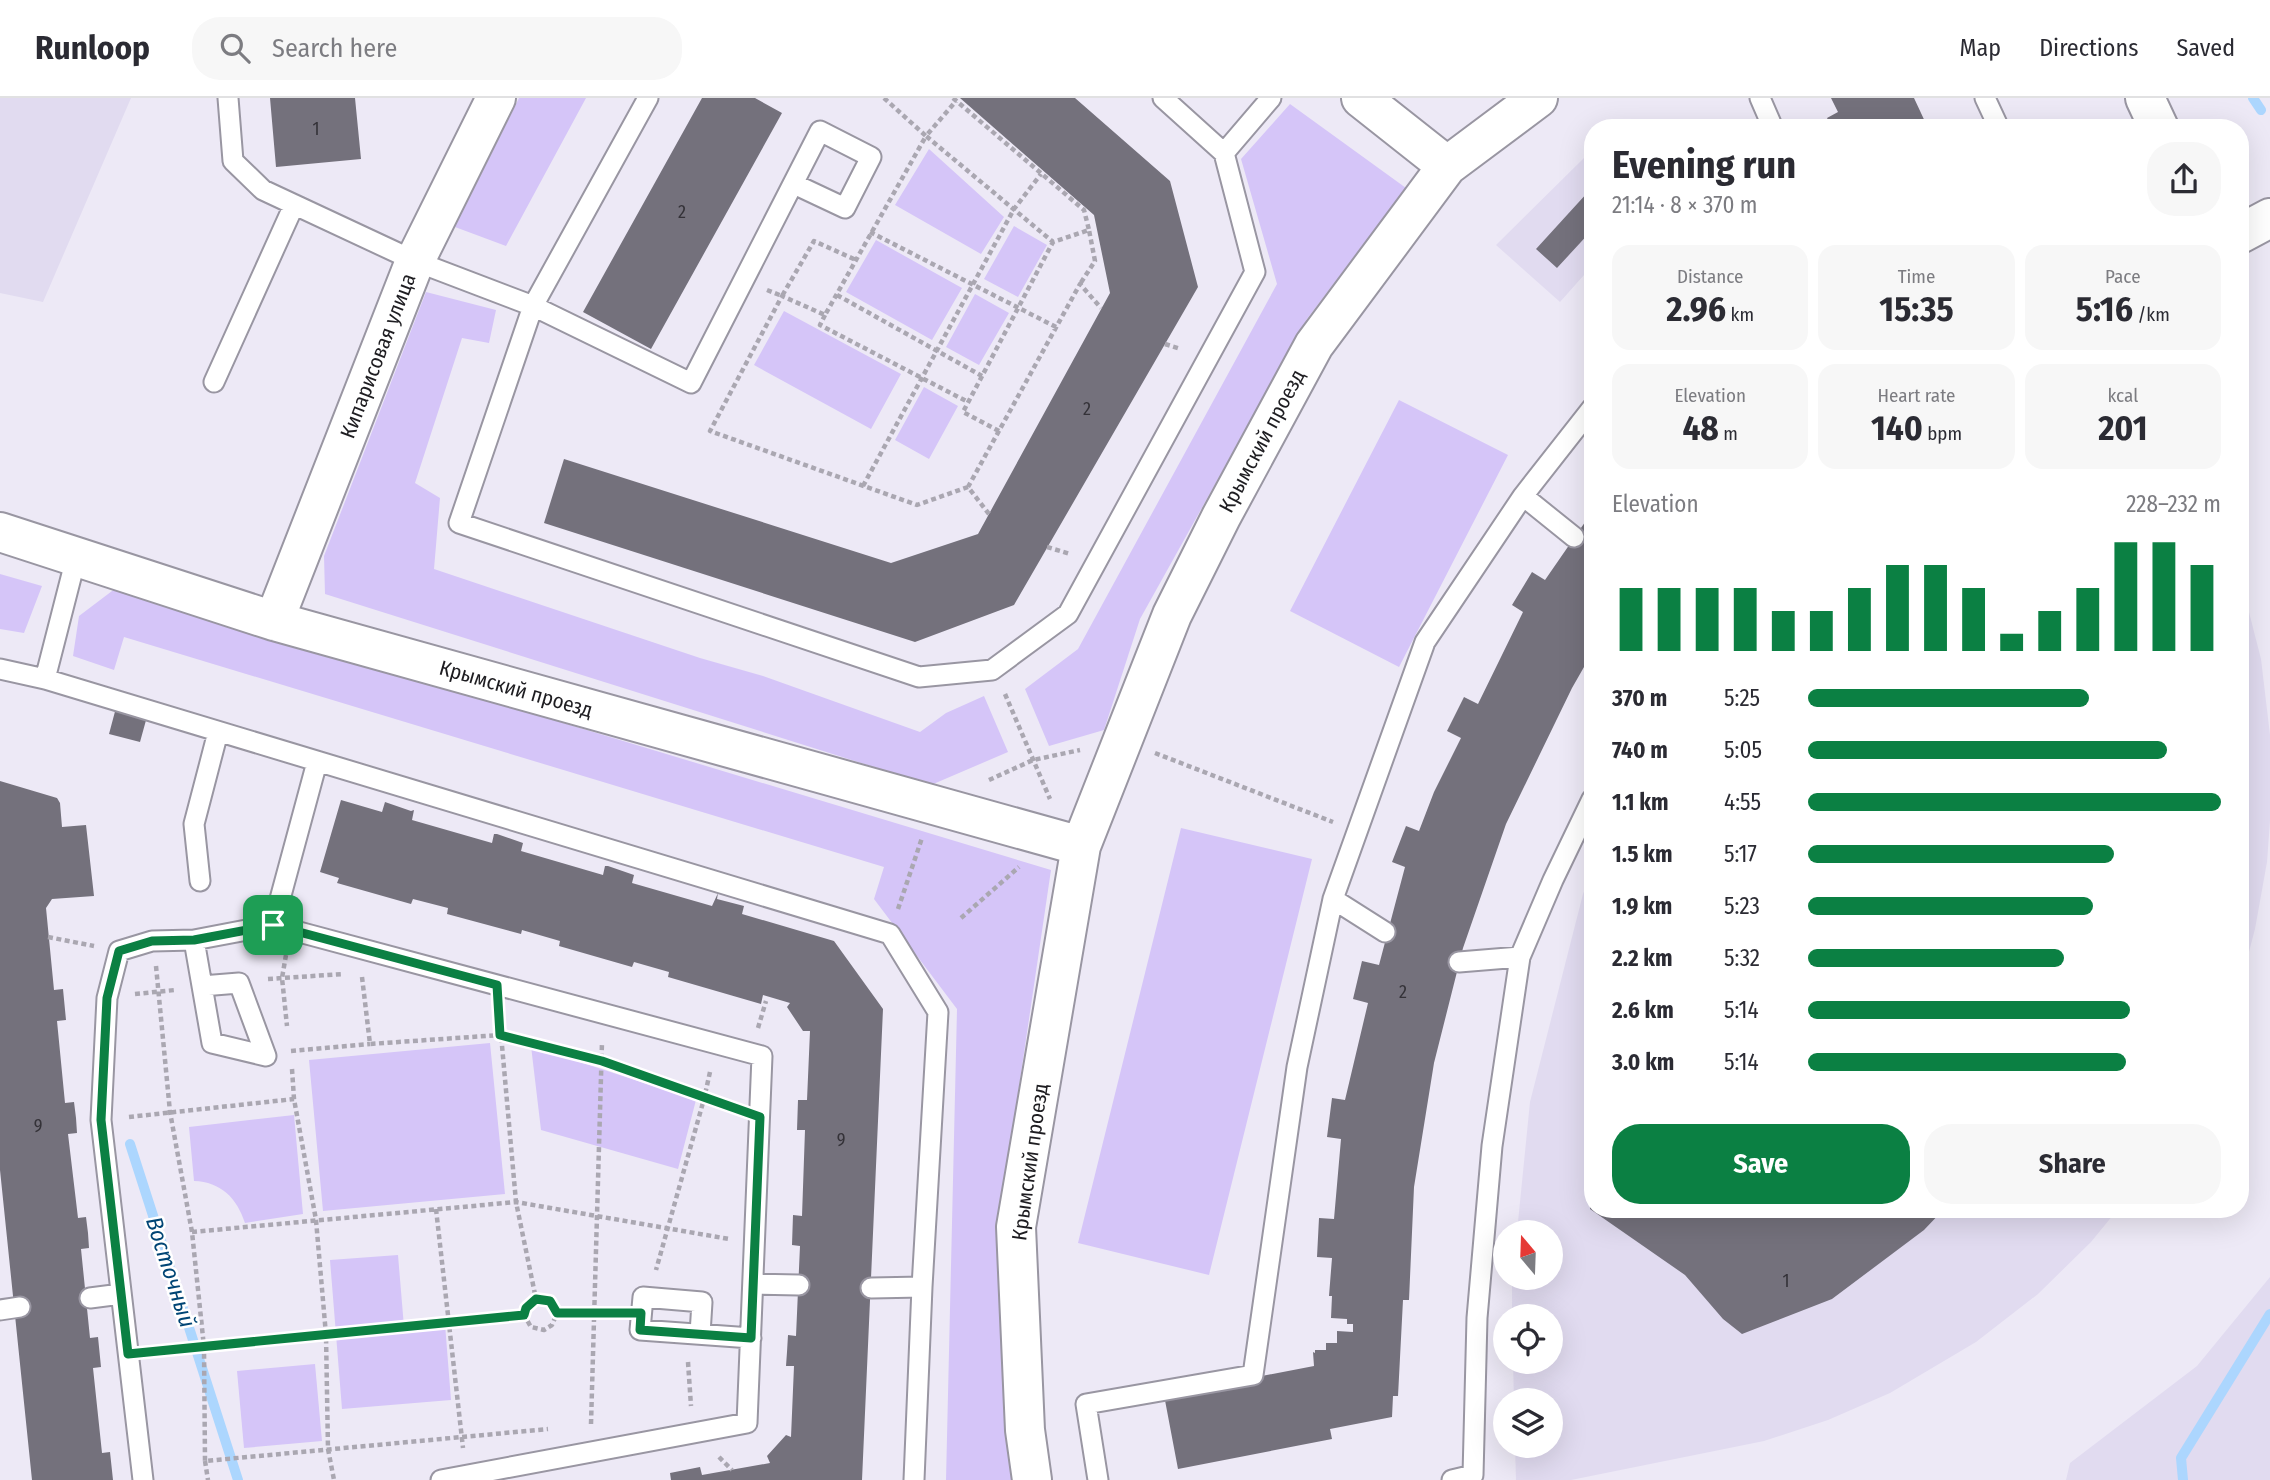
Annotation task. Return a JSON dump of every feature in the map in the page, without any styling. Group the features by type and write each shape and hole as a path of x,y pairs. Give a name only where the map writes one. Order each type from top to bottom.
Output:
{"street":[{"name":"Кипарисовая улица","path":"274,621 415,261 496,98"},
{"path":"1361,98 1447,166"},
{"name":"Крымский проезд","path":"1032,1480 1025,1430 1016,1227 1081,846 1172,615 1221,517 1314,345 1447,166 1538,98"},
{"path":"2145,98 2156,119"},
{"path":"2249,229 2270,218"},
{"name":"Крымский проезд","path":"0,532 274,621 1081,846"}],"lane":[{"path":"228,98 233,161 263,190 415,261 533,306 691,383 794,184"},
{"path":"648,98 533,306 459,523 919,677 992,670 1068,614 1255,272 1224,153 1163,98"},
{"path":"1224,153 1271,98"},
{"path":"1760,98 1769,119"},
{"path":"1985,98 1995,119"},
{"path":"214,382 294,205"},
{"path":"1098,1480 1086,1404 1252,1375 1297,1067 1333,899 1425,642 1523,496 1584,418"},
{"path":"1523,496 1574,537"},
{"path":"45,679 76,558"},
{"path":"0,669 45,679 890,934 938,1012 914,1480"},
{"path":"200,880 194,824 218,732"},
{"path":"281,927 317,762"},
{"path":"1452,1480 1473,1475 1477,1318 1492,1146 1520,957 1584,816"},
{"path":"1333,899 1385,932"},
{"path":"143,1480 101,1120 107,998 119,951 152,941 194,940 281,927 762,1056 747,1423 441,1480"},
{"path":"194,940 202,986 212,1043 266,1056 239,983 202,986"},
{"path":"1460,962 1520,957"},
{"path":"753,1284 799,1285"},
{"path":"871,1288 922,1287"},
{"path":"90,1298 121,1294"},
{"path":"700,1334 702,1302 645,1305 640,1330 751,1338"}],"path":[{"path":"884,98 1053,242"},
{"path":"856,260 814,241 710,430 917,505 968,487 1095,261 1084,210 954,99 926,136 820,325 968,402"},
{"path":"863,486 1014,209 1041,174"},
{"path":"860,226 1056,327"},
{"path":"999,431 963,412 1053,242 1089,230"},
{"path":"744,279 825,316"},
{"path":"1080,284 1101,308"},
{"path":"837,295 982,376"},
{"path":"968,487 989,514"},
{"path":"281,927 287,1027"},
{"path":"48,937 119,951"},
{"path":"152,941 170,1112 191,1232 204,1347 205,1461 208,1480"},
{"path":"359,948 370,1044"},
{"path":"239,983 361,973"},
{"path":"497,985 516,1202 536,1299"},
{"path":"107,998 202,986"},
{"path":"579,1425 592,1424 603,1013"},
{"path":"290,1051 500,1035 602,1061 760,1117"},
{"path":"289,1039 294,1099 316,1220 326,1335 328,1449 334,1480"},
{"path":"557,1313 595,1313 645,1305 717,1044"},
{"path":"101,1120 294,1099"},
{"path":"191,1232 516,1202 755,1243"},
{"path":"436,1209 467,1475"},
{"path":"536,1299 550,1301 557,1313"},
{"path":"536,1299 526,1308 524,1315 531,1327 544,1330 552,1325 557,1313"},
{"path":"128,1354 524,1315"},
{"path":"205,1461 553,1428"}],"shaded area":[{"path":"0,98 131,98 43,302 0,293"},
{"path":"519,98 586,98 506,246 455,227"},
{"path":"1290,104 1406,188 1307,319 1140,619 1104,730 1049,746 1025,689 1078,649 1277,284 1241,159"},
{"path":"929,149 1004,217 981,254 895,205"},
{"path":"1584,158 1584,275 1560,302 1496,245"},
{"path":"1014,226 1047,245 1018,297 984,279"},
{"path":"876,240 962,288 932,340 846,292"},
{"path":"426,292 496,310 489,343 462,338 415,483 440,498 434,569 700,658 763,676 920,732 946,713 984,696 1008,752 931,785 325,594 324,556"},
{"path":"975,294 1009,313 979,365 946,347"},
{"path":"784,311 901,374 871,429 754,365"},
{"path":"924,387 958,406 929,459 895,440"},
{"path":"1399,400 1508,455 1399,667 1290,611"},
{"path":"0,574 42,586 24,633 0,629"},
{"path":"116,588 1051,870 998,1229 1017,1480 946,1480 957,1009 874,899 884,867 124,637 114,670 73,656 79,616"},
{"path":"2249,612 2261,659 2270,735 2267,862 2249,952"},
{"path":"1181,828 1312,859 1209,1275 1078,1243"},
{"path":"1584,892 1584,1218 2111,1218 2091,1242 2038,1294 1976,1342 1890,1393 1828,1420 1764,1441 1571,1480 1516,1480 1515,1458 1563,1458 1563,1388 1514,1388 1513,1374 1563,1374 1563,1304 1512,1304 1512,1290 1563,1290 1563,1220 1518,1220 1530,1102"},
{"path":"490,1043 505,1194 323,1211 309,1060"},
{"path":"531,1046 696,1100 678,1169 541,1130"},
{"path":"294,1115 303,1214 245,1223 227,1193 212,1184 194,1181 189,1127"},
{"path":"398,1255 404,1327 445,1324 451,1400 342,1409 330,1260"},
{"path":"2270,1277 2270,1480 2066,1480 2070,1463 2197,1366"},
{"path":"315,1364 322,1441 244,1448 237,1371"}],"building":[{"path":"270,98 355,98 361,159 276,167"},
{"path":"702,98 755,98 782,113 651,349 583,312"},
{"path":"960,98 1075,98 1170,181 1198,287 1014,605 915,642 544,523 564,459 891,563 978,534 1110,293 1094,215"},
{"path":"1831,98 1914,98 1924,119 1828,119 1838,112"},
{"path":"1584,196 1584,239 1557,268 1536,249"},
{"path":"1584,524 1584,667 1506,824 1463,948 1434,1063 1414,1187 1409,1300 1403,1300 1398,1396 1393,1396 1392,1417 1330,1429 1332,1439 1178,1469 1164,1395 1314,1366 1315,1350 1326,1350 1326,1343 1337,1343 1337,1331 1353,1332 1353,1324 1347,1324 1347,1319 1331,1318 1332,1296 1329,1296 1332,1258 1317,1257 1319,1218 1334,1219 1341,1139 1327,1137 1332,1098 1345,1100 1368,1003 1353,999 1362,961 1379,965 1405,867 1392,862 1406,826 1419,831 1434,792 1461,738 1447,731 1464,697 1478,704 1523,612 1512,605 1532,572 1545,580"},
{"path":"117,704 148,713 140,742 109,734"},
{"path":"0,781 57,798 60,803 62,827 86,825 94,896 52,899 46,908 54,990 63,989 66,1020 57,1021 65,1103 74,1102 76,1118 77,1133 68,1134 78,1218 86,1217 88,1233 89,1248 81,1249 90,1338 98,1337 101,1367 93,1368 102,1453 110,1452 113,1480 32,1480 0,1170"},
{"path":"341,800 382,812 385,802 414,810 412,820 492,843 494,834 497,834 523,843 521,851 603,875 605,866 608,866 634,875 632,883 712,906 718,893 717,899 744,906 742,914 834,941 883,1009 862,1480 671,1480 670,1473 700,1467 702,1475 770,1463 767,1456 786,1435 791,1437 794,1366 786,1366 788,1335 796,1336 800,1246 792,1245 793,1215 802,1216 805,1130 797,1130 798,1100 807,1100 810,1031 803,1031 787,1007 790,1003 763,995 761,1004 668,977 669,972 634,962 632,967 559,946 560,941 522,930 521,934 447,914 448,908 413,899 411,904 337,883 339,878 320,872"},
{"path":"1603,1218 1935,1218 1924,1230 1832,1299 1742,1334 1723,1319 1685,1275"}],"waterway":[{"name":"Восточный","path":"2253,98 2261,110"},
{"name":"Восточный","path":"130,1144 238,1480"},
{"name":"Восточный","path":"2183,1480 2181,1458 2270,1314"}],"route":[{"path":"273,925 497,985 500,1035 602,1061 760,1117 751,1338 640,1330 641,1313 557,1313 550,1301 536,1299 526,1308 524,1315 128,1354 101,1120 107,998 119,951 152,941 194,940 273,925"}]}
